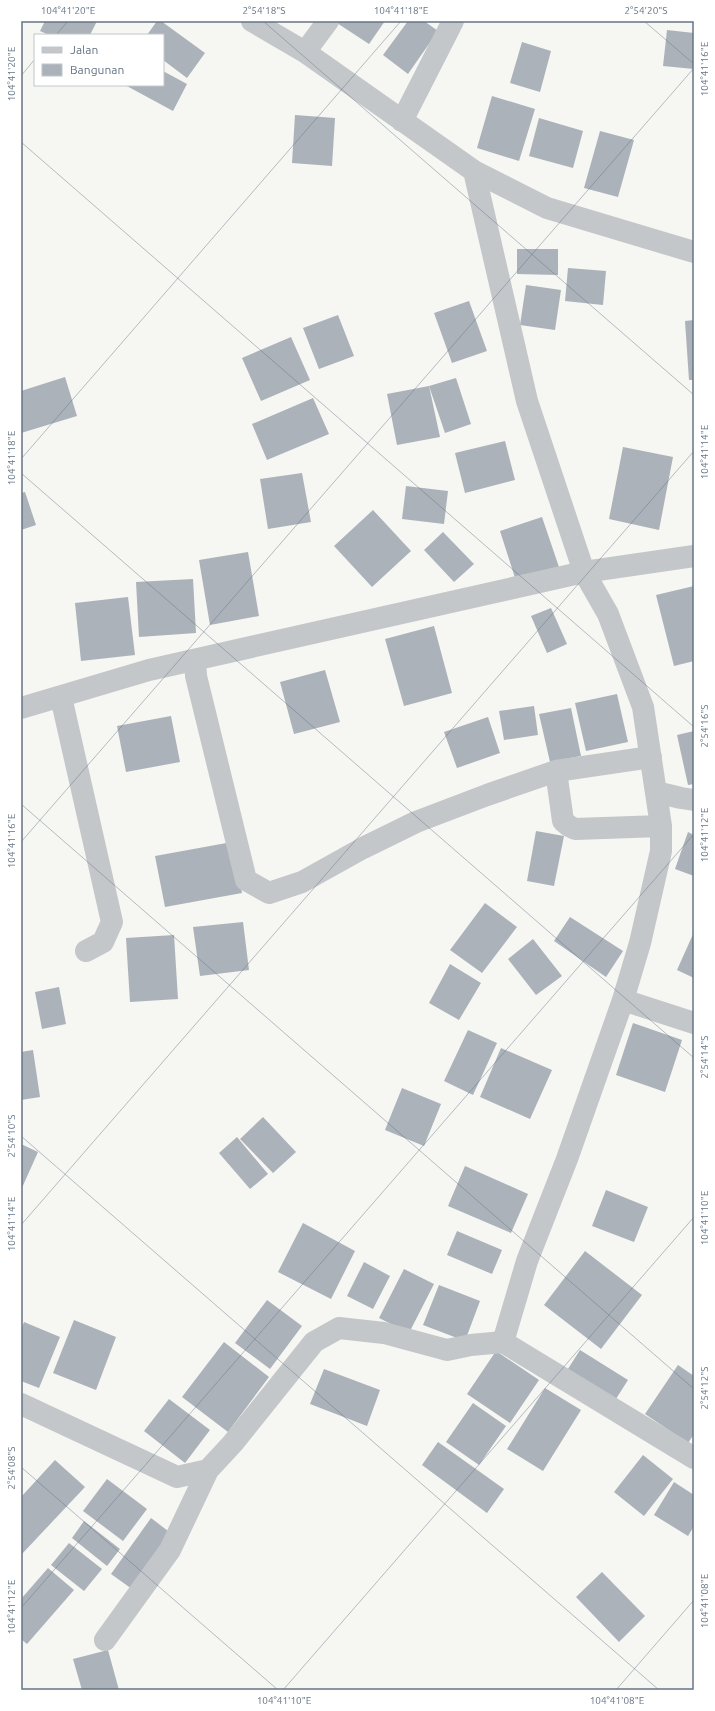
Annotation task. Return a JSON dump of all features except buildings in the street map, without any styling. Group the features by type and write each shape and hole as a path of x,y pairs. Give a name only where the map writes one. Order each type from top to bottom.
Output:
{"street":[{"path":"252,21 305,52 474,172 547,208 694,252"},
{"path":"305,52 328,21"},
{"path":"402,121 453,21"},
{"path":"474,172 527,401 584,572 608,614 643,707 662,826 661,851 640,943 623,1000 567,1159 527,1261 504,1342"},
{"path":"21,708 150,670 584,572 694,556"},
{"path":"195,660 196,676 246,880 269,893 302,882 363,848 416,822 556,771 651,757"},
{"path":"61,697 112,922 103,942 86,951"},
{"path":"556,771 563,821 569,826 575,829 662,826"},
{"path":"656,792 694,800"},
{"path":"623,1000 694,1023"},
{"path":"105,1640 170,1550 208,1470 233,1443 314,1342 339,1328 384,1333 448,1350 471,1345 504,1342 694,1458"},
{"path":"21,1404 177,1477 208,1470"}]}
